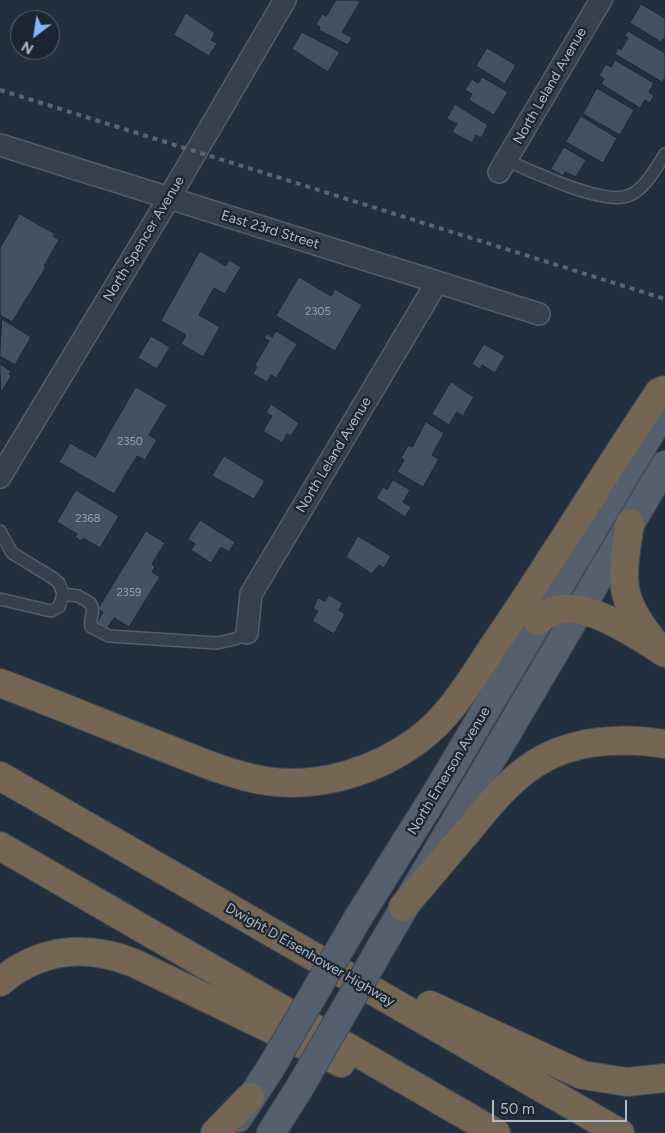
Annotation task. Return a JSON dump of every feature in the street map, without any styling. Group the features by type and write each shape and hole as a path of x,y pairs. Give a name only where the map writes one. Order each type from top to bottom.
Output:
{"highway":[{"path":"0,683 221,769 264,780 291,783 320,781 378,764 419,739 452,706 552,562 617,454 659,392 665,390"},
{"path":"630,523 624,569 627,600 636,620 663,651"},
{"path":"538,621 544,614 557,608 579,609 600,616 663,651"},
{"path":"403,907 492,802 526,770 556,753 591,743 636,740 665,744"},
{"name":"Dwight D Eisenhower Highway","path":"0,776 620,1133"},
{"path":"0,846 496,1133"},
{"path":"263,928 567,1069 609,1080 640,1082 665,1078"},
{"path":"0,982 31,961 57,953 95,952 120,957 488,1133"},
{"path":"215,1133 250,1097"}],"main road":[{"name":"North Emerson Avenue","path":"230,1133 250,1097 270,1069 358,918 437,792 665,408"},
{"name":"North Emerson Avenue","path":"271,1133 300,1087 403,907 665,465"}],"street":[{"name":"North Spencer Avenue","path":"0,477 169,198 285,0"},
{"name":"North Leland Avenue","path":"503,166 600,0"},
{"name":"East 23rd Street","path":"0,145 539,314"},
{"name":"North Leland Avenue","path":"247,633 251,594 437,282"}],"lane":[{"path":"503,166 616,198 627,196 638,190 665,154"},
{"path":"0,531 12,553 53,578 58,583 63,594 59,607 50,611 0,599"},
{"path":"63,594 78,596 90,603 94,611 90,621 92,627 109,636 217,643 235,639 247,633"}],"building":[{"path":"336,0 356,0 360,2 342,32 352,38 348,45 319,30 320,27 316,24 322,14 326,16"},
{"path":"641,4 665,18 665,37 661,42 630,23"},
{"path":"186,13 215,33 211,40 217,43 209,56 174,35"},
{"path":"628,31 665,53 665,78 662,82 615,54 618,48 621,50 628,38 625,36"},
{"path":"302,32 340,52 328,72 292,49"},
{"path":"487,48 516,65 505,84 476,66"},
{"path":"615,60 654,83 649,92 654,96 650,103 645,100 640,108 601,84 604,79 599,75 606,64 611,67"},
{"path":"482,77 508,92 494,115 469,100 472,94 465,90 472,79 478,83"},
{"path":"597,88 634,110 620,135 583,114"},
{"path":"455,104 488,125 481,138 476,135 472,143 452,132 457,124 447,119"},
{"path":"581,116 617,138 603,163 566,142"},
{"path":"564,147 586,160 576,177 565,172 563,176 551,169"},
{"path":"20,214 55,234 53,236 59,240 44,266 46,267 12,322 0,315 0,248"},
{"path":"200,251 226,266 229,260 241,267 225,294 214,288 199,315 220,327 203,357 181,344 186,335 161,321"},
{"path":"299,277 331,296 335,289 362,305 335,351 276,316"},
{"path":"2,319 31,337 15,365 0,356"},
{"path":"276,331 297,344 276,378 271,375 267,382 253,374 257,367 255,365 269,341 264,338 267,334 272,337"},
{"path":"151,336 170,347 157,369 138,358"},
{"path":"484,344 505,356 495,373 482,365 480,369 472,364"},
{"path":"0,364 11,371 9,374 11,376 1,393"},
{"path":"451,382 474,397 463,416 457,412 449,425 432,414"},
{"path":"136,387 167,405 149,435 157,440 145,460 137,456 114,494 59,462 70,443 95,457"},
{"path":"271,404 299,423 291,436 287,434 282,443 263,431 272,416 266,413"},
{"path":"426,422 444,433 432,455 439,459 423,487 397,472 404,460 401,458 408,445 412,447"},
{"path":"224,456 265,481 254,499 212,476"},
{"path":"393,480 410,490 403,502 411,507 405,517 376,498 383,487 387,489"},
{"path":"76,490 119,516 100,548 83,538 81,541 75,537 77,534 57,522"},
{"path":"200,520 235,542 229,552 221,547 211,563 191,550 195,544 188,539"},
{"path":"146,531 165,543 152,564 155,567 152,572 160,577 129,627 114,618 106,630 96,624 103,612 98,609"},
{"path":"358,536 391,556 384,568 379,565 372,574 346,557"},
{"path":"329,595 343,603 339,610 345,614 334,634 312,621 318,611 313,608 318,598 325,601"}],"railway":[{"path":"0,90 665,299"}]}
